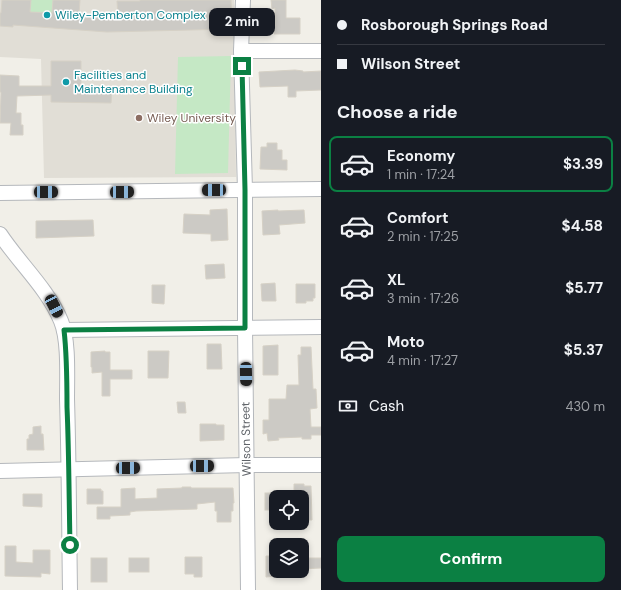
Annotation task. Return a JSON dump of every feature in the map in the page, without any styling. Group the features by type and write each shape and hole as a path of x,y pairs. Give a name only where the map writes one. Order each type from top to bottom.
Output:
{"street":[{"name":"Wilson Street","path":"243,0 241,51 245,190 248,590"},
{"path":"241,51 321,51"},
{"path":"0,193 321,189"},
{"path":"0,234 54,306 62,322 64,330 69,469 70,590"},
{"path":"64,330 321,327"},
{"path":"0,471 247,465 321,465"}],"shaded area":[{"name":"Wiley University","path":"0,0 234,0 236,177 44,178 41,59 0,57"}],"green space":[{"path":"31,0 53,0 52,13 30,12"},
{"path":"231,56 228,173 175,174 178,57"}],"building":[{"path":"2,0 31,0 30,12 52,13 53,0 80,0 79,14 118,17 117,1 231,0 232,29 107,32 13,25 13,27 0,26"},
{"path":"271,0 286,0 286,18 300,18 300,34 274,34 275,8 272,9"},
{"path":"51,61 81,61 81,90 112,90 111,103 51,102 51,95 17,96 16,113 21,113 23,135 10,135 11,123 0,123 0,75 19,76 19,86 51,86"},
{"path":"295,70 303,72 321,71 321,90 296,91 296,97 288,97 288,86 260,87 259,72"},
{"path":"267,143 277,143 277,150 282,150 282,160 287,160 287,170 260,169 261,147 267,147"},
{"path":"227,209 228,240 211,241 211,234 183,233 184,214 210,215 210,210"},
{"path":"304,210 305,223 279,225 280,234 263,235 262,211"},
{"path":"93,220 94,236 36,238 36,221"},
{"path":"224,264 225,278 206,279 205,265"},
{"path":"275,283 276,301 262,301 261,284"},
{"path":"296,284 315,284 315,298 313,298 313,301 296,303"},
{"path":"152,285 165,285 164,304 152,303"},
{"path":"207,344 221,344 222,369 207,369"},
{"path":"278,345 278,375 263,375 263,346"},
{"path":"301,347 311,347 313,389 316,389 317,408 310,409 311,427 321,427 321,435 311,435 311,439 302,439 302,437 278,438 279,440 268,441 267,433 263,434 263,420 269,420 269,399 286,399 287,385 299,385 298,355 301,355"},
{"path":"148,351 169,351 168,378 148,378"},
{"path":"91,352 110,352 110,370 132,370 132,379 110,379 110,396 102,396 102,372 92,373 91,367"},
{"path":"177,402 185,402 186,413 178,413"},
{"path":"200,424 224,425 224,440 200,441"},
{"path":"41,426 44,450 27,450 27,439 29,439 29,435 33,434 33,427"},
{"path":"294,484 311,486 312,520 309,520 309,490 294,490"},
{"path":"182,487 233,488 234,503 233,511 231,511 231,522 217,522 215,502 197,504 197,509 136,511 130,512 130,515 110,516 110,519 97,519 97,507 121,507 121,489 135,488 135,499 157,498 157,489"},
{"path":"87,489 101,489 101,491 103,491 103,504 87,504"},
{"path":"265,493 269,493 269,510 265,510"},
{"path":"23,494 42,494 42,507 23,506"},
{"path":"5,546 16,546 16,562 33,563 33,550 50,550 50,574 41,573 41,577 5,576"},
{"path":"266,556 269,556 269,577 266,577"},
{"path":"185,557 202,557 202,577 194,577 194,574 185,574"},
{"path":"91,558 107,558 107,582 91,582"},
{"path":"129,558 149,558 149,572 129,572"},
{"path":"309,558 321,558 321,568 309,569"}],"place":[{"name":"Wiley-Pemberton Complex","path":"47,15"},
{"name":"Facilities and Maintenance Building","path":"66,82"},
{"name":"Wiley University","path":"139,118"}],"route":[{"path":"70,545 67,382 64,330 245,328 245,190 242,66"}]}
